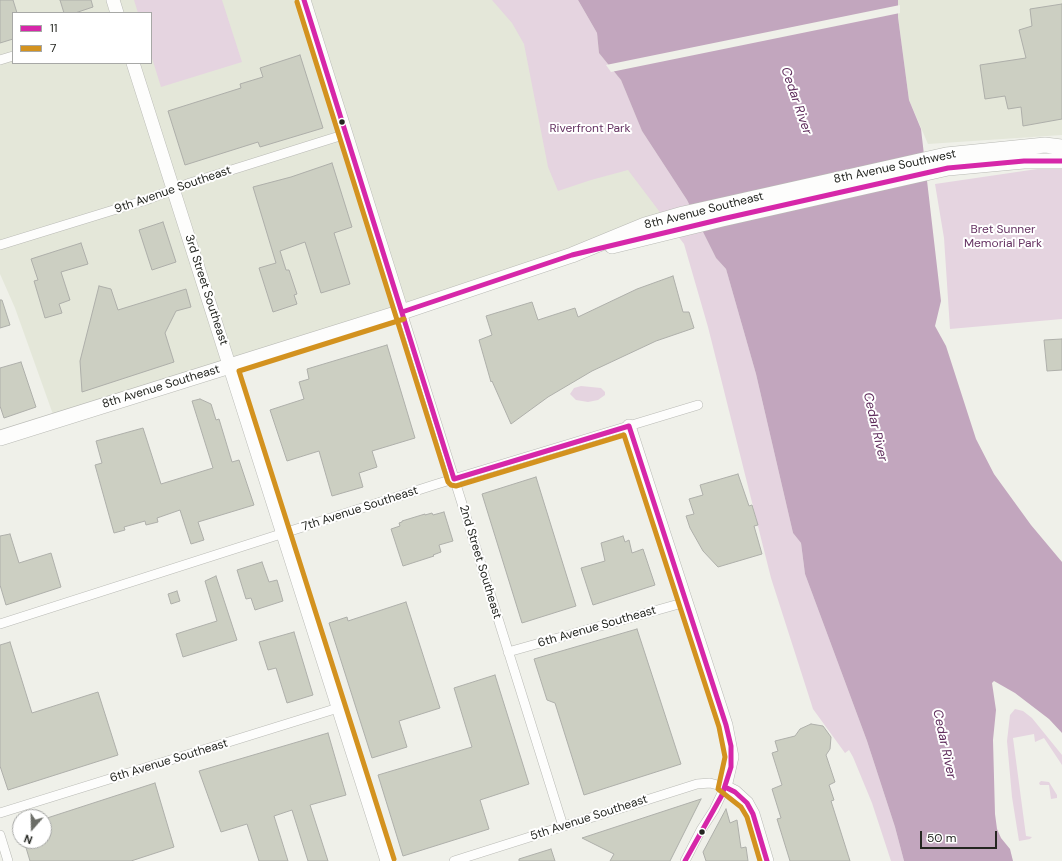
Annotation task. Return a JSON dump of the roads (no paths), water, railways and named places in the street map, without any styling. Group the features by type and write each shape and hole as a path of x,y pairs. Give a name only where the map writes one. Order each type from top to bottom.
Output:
{"main road":[{"name":"8th Avenue Southwest","path":"818,190 934,170 985,157 1045,145 1062,148"},
{"name":"8th Avenue Southwest","path":"985,157 1024,161 1062,161"},
{"name":"8th Avenue Southeast","path":"0,438 402,312 648,231 722,218 818,190"}],"street":[{"path":"113,0 117,12"},
{"name":"2nd Street Southeast","path":"304,0 563,826"},
{"path":"0,60 12,56"},
{"name":"3rd Street Southeast","path":"133,64 386,861"},
{"name":"9th Avenue Southeast","path":"0,245 346,134"},
{"name":"8th Avenue Southwest","path":"1045,145 1062,141"},
{"name":"7th Avenue Southeast","path":"0,624 454,479 698,405"},
{"path":"629,426 731,746 731,763 725,787 714,810 701,830 685,861"},
{"name":"6th Avenue Southeast","path":"508,652 686,602"},
{"name":"6th Avenue Southeast","path":"0,813 338,708"},
{"name":"5th Avenue Southeast","path":"454,861 696,784 710,783 725,787"},
{"path":"725,787 735,792 747,802 767,861"},
{"path":"0,835 8,861"}],"water":[{"name":"Cedar River","path":"578,0 898,0 898,17 909,100 921,129 941,301 935,326 946,346 976,439 994,474 1031,525 1062,562 1062,733 1049,719 1015,693 994,681 992,683 996,710 993,740 995,814 997,829 1001,838 1010,849 1013,861 904,861 895,827 867,741 805,574 801,543 793,533 756,374 726,269 716,258 687,200 642,131 621,80 599,53 597,33"}],"park label":[{"name":"Riverfront Park","path":"590,129"},
{"name":"Bret Sunner Memorial Park","path":"1003,237"}]}
